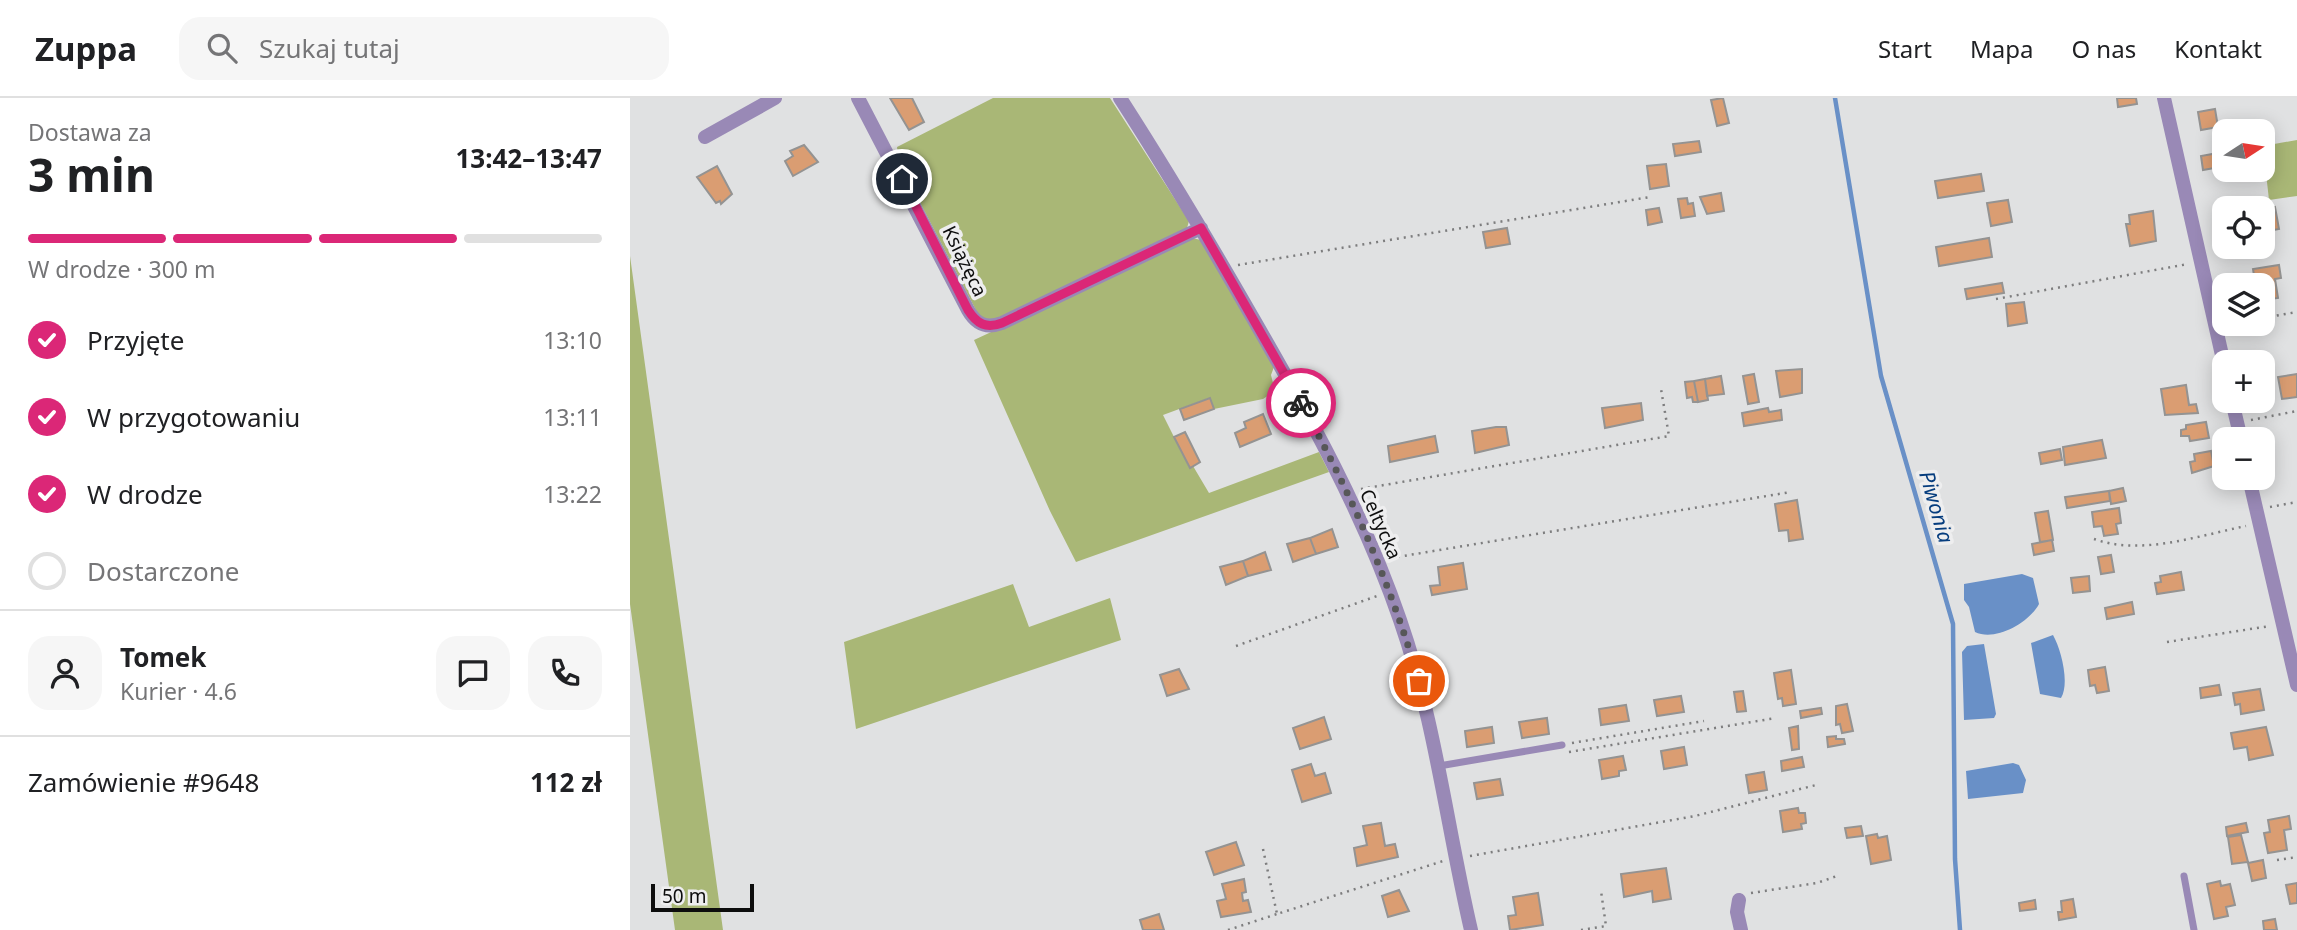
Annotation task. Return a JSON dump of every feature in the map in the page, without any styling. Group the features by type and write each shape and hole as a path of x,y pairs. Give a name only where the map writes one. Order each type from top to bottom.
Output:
{"street":[{"path":"705,137 775,98"},
{"name":"Książęca","path":"858,98 968,310 978,323 984,326 1002,323 1201,228"},
{"name":"Celtycka","path":"1120,98 1201,228 1309,416 1378,562 1419,681 1471,930"},
{"path":"2164,98 2221,350"},
{"path":"2235,413 2238,427"},
{"path":"2252,490 2294,662 2297,685"},
{"path":"1739,900 1737,912 1741,930"}],"lane":[{"path":"1436,766 1562,745"},
{"path":"2183,876 2194,930"}],"path":[{"path":"1225,270 1260,260 1650,197"},
{"path":"1996,299 2201,262"},
{"path":"2275,316 2297,312"},
{"path":"1348,494 1388,482 1669,436 1661,389"},
{"path":"2237,423 2297,411"},
{"path":"1378,562 1405,555 1791,492"},
{"path":"2094,539 2118,547 2130,546 2258,517 2297,502"},
{"path":"1236,646 1390,592"},
{"path":"2166,642 2260,626 2284,627"},
{"path":"1568,752 1776,718"},
{"path":"1562,745 1704,721"},
{"path":"1228,930 1455,859 1695,816 1816,785"},
{"path":"1263,849 1277,914"},
{"path":"2277,860 2297,857"},
{"path":"1739,900 1749,894 1817,883 1837,876"},
{"path":"1581,930 1606,926 1601,891"}],"green space":[{"path":"993,98 1110,98 1189,221 1187,228 995,320 980,318 899,162 897,147"},
{"path":"2297,140 2297,196 2275,199 2275,196 2269,196 2267,182 2275,182 2275,144"},
{"path":"1192,238 1201,240 1274,367 1271,375 1275,391 1263,399 1214,409 1209,398 1163,415 1189,467 1193,466 1209,493 1319,452 1329,472 1076,562 1050,511 974,340"},
{"path":"630,256 723,930 675,930 630,604"},
{"path":"1013,584 1029,627 1110,598 1121,640 856,729 844,642"}],"water":[{"path":"2022,574 2033,578 2039,604 2034,611 2020,624 2001,633 1992,635 1975,632 1969,607 1964,600 1964,584"},
{"path":"2053,635 2065,675 2061,698 2040,694 2031,643"},
{"path":"1984,644 1996,714 1994,718 1964,720 1962,652 1967,646"},
{"path":"2013,763 2019,765 2026,780 2023,793 1968,799 1966,771"}],"building":[{"path":"890,98 912,98 924,122 909,130"},
{"path":"1723,98 1729,123 1717,126 1711,100"},
{"path":"2117,98 2136,98 2137,104 2118,107"},
{"path":"2215,109 2217,119 2212,119 2212,128 2201,130 2198,112"},
{"path":"1699,141 1701,152 1675,156 1673,144"},
{"path":"804,145 818,162 793,176 785,161 793,156 790,151"},
{"path":"2212,154 2212,168 2203,170 2201,156"},
{"path":"1666,164 1669,186 1650,189 1647,166"},
{"path":"717,166 732,194 721,204 720,201 716,203 697,177"},
{"path":"1981,174 1984,191 1938,198 1935,181"},
{"path":"1721,193 1724,211 1707,214 1700,197"},
{"path":"1687,198 1688,204 1693,203 1695,216 1681,218 1678,199"},
{"path":"2008,200 2012,222 1991,226 1987,203"},
{"path":"2275,207 2279,229 2275,230"},
{"path":"1659,208 1662,222 1648,225 1646,210"},
{"path":"2153,211 2156,241 2130,246 2126,224 2130,224 2129,215"},
{"path":"1507,228 1510,244 1486,248 1483,232"},
{"path":"1989,238 1992,257 1939,266 1936,247"},
{"path":"2279,265 2281,278 2275,279 2275,273 2254,273 2253,269"},
{"path":"2002,283 2004,293 1967,299 1965,289"},
{"path":"2024,302 2027,323 2008,326 2006,304"},
{"path":"1802,369 1802,393 1780,397 1776,371"},
{"path":"1754,374 1759,402 1748,404 1743,376"},
{"path":"2297,374 2297,397 2282,399 2278,377"},
{"path":"1721,376 1724,394 1707,396 1705,379"},
{"path":"1705,379 1708,400 1698,402 1694,381"},
{"path":"1694,381 1698,402 1693,402 1692,397 1687,398 1685,382"},
{"path":"2186,385 2189,405 2196,404 2198,413 2165,415 2161,389"},
{"path":"1210,398 1214,409 1184,420 1180,409"},
{"path":"1641,403 1643,420 1605,428 1602,408"},
{"path":"1768,408 1769,412 1781,410 1782,420 1744,426 1742,413"},
{"path":"1263,414 1271,434 1240,447 1235,433 1246,428 1244,422"},
{"path":"2206,422 2209,438 2190,441 2189,436 2181,436 2181,430 2186,429 2186,425"},
{"path":"1506,427 1509,445 1475,453 1472,431"},
{"path":"1185,432 1200,462 1190,468 1174,437"},
{"path":"1435,436 1438,452 1390,462 1388,446"},
{"path":"2102,440 2106,458 2065,465 2063,447"},
{"path":"2060,449 2062,460 2041,464 2039,453"},
{"path":"2211,451 2212,467 2192,473 2190,462 2195,461 2194,454"},
{"path":"2123,488 2126,501 2111,504 2109,491"},
{"path":"2109,491 2110,501 2067,508 2065,497"},
{"path":"1797,500 1803,539 1789,541 1788,530 1779,531 1775,504"},
{"path":"2119,508 2121,523 2116,524 2118,534 2104,536 2102,526 2094,527 2092,512"},
{"path":"2048,511 2053,540 2040,542 2035,513"},
{"path":"1332,529 1338,547 1316,554 1310,538"},
{"path":"1310,538 1316,554 1293,562 1287,544"},
{"path":"2052,540 2054,551 2034,555 2032,544"},
{"path":"1265,552 1271,570 1248,576 1243,561"},
{"path":"2111,555 2114,572 2101,574 2098,557"},
{"path":"1243,561 1248,576 1226,585 1220,567"},
{"path":"1463,563 1467,589 1432,595 1430,586 1440,585 1438,567"},
{"path":"2181,572 2184,590 2157,594 2155,583 2161,582 2160,576"},
{"path":"2089,576 2090,591 2073,593 2071,578"},
{"path":"2132,602 2134,614 2107,619 2105,608"},
{"path":"2105,667 2109,691 2097,693 2095,685 2090,686 2088,670"},
{"path":"1179,669 1189,689 1167,696 1160,675"},
{"path":"1791,670 1796,704 1783,706 1782,698 1778,699 1774,673"},
{"path":"2219,685 2221,695 2201,698 2200,688"},
{"path":"2260,689 2264,710 2241,714 2240,704 2235,705 2233,693"},
{"path":"1743,691 1746,711 1737,712 1734,692"},
{"path":"1681,696 1684,712 1657,716 1654,700"},
{"path":"1847,704 1853,731 1842,733 1840,724 1836,725 1836,706"},
{"path":"1626,705 1629,721 1601,725 1599,709"},
{"path":"1821,708 1822,714 1801,718 1800,711"},
{"path":"1324,717 1331,739 1300,749 1293,728"},
{"path":"1547,718 1549,734 1522,738 1519,722"},
{"path":"1798,726 1799,749 1792,750 1789,728"},
{"path":"1492,727 1494,743 1467,747 1465,731"},
{"path":"2266,727 2273,755 2249,760 2247,747 2234,749 2231,733"},
{"path":"1836,736 1836,739 1844,739 1845,744 1828,747 1827,737"},
{"path":"1684,747 1687,765 1664,769 1661,751"},
{"path":"1623,756 1626,770 1619,771 1619,776 1602,779 1599,760"},
{"path":"1802,757 1804,767 1782,771 1781,761"},
{"path":"1311,764 1315,776 1325,773 1331,793 1302,802 1292,770"},
{"path":"1764,772 1767,790 1749,793 1746,775"},
{"path":"1500,779 1503,795 1477,799 1474,783"},
{"path":"1798,808 1799,813 1805,813 1806,823 1801,824 1802,829 1783,832 1780,811"},
{"path":"2289,816 2291,829 2284,830 2287,850 2268,853 2264,833 2270,832 2268,820"},
{"path":"1381,823 1385,846 1395,844 1398,857 1357,866 1354,848 1367,845 1363,826"},
{"path":"2246,823 2248,832 2227,836 2226,827"},
{"path":"1861,826 1863,836 1847,838 1845,828"},
{"path":"1877,834 1878,838 1887,836 1891,860 1871,864 1866,836"},
{"path":"2241,835 2248,862 2232,864 2228,837"},
{"path":"1236,842 1244,865 1214,875 1206,852"},
{"path":"2263,860 2266,878 2252,881 2248,863"},
{"path":"1666,868 1671,899 1653,902 1652,891 1624,897 1621,874"},
{"path":"1244,879 1246,892 1242,893 1243,901 1248,900 1251,912 1221,917 1217,901 1226,899 1222,884"},
{"path":"2220,881 2221,886 2230,884 2235,905 2226,907 2228,916 2214,919 2207,884"},
{"path":"2297,883 2297,903 2290,904 2286,885"},
{"path":"1399,890 1409,911 1388,917 1382,896"},
{"path":"1538,893 1543,925 1510,930 1508,916 1516,915 1513,897"},
{"path":"2073,899 2076,917 2059,920 2058,912 2062,912 2061,901"},
{"path":"2035,900 2036,909 2020,911 2019,903"},
{"path":"1159,914 1164,930 1143,930 1140,920"},
{"path":"2275,919 2277,930 2264,930 2263,921"}],"waterway":[{"name":"Piwonia","path":"1835,98 1881,376 1953,624 1955,859 1960,930"}],"way so far":[{"path":"1301,403 1329,454 1378,562 1400,619 1419,681"}],"route":[{"path":"902,179 968,310 978,323 984,326 1002,323 1201,228 1301,403"}]}
